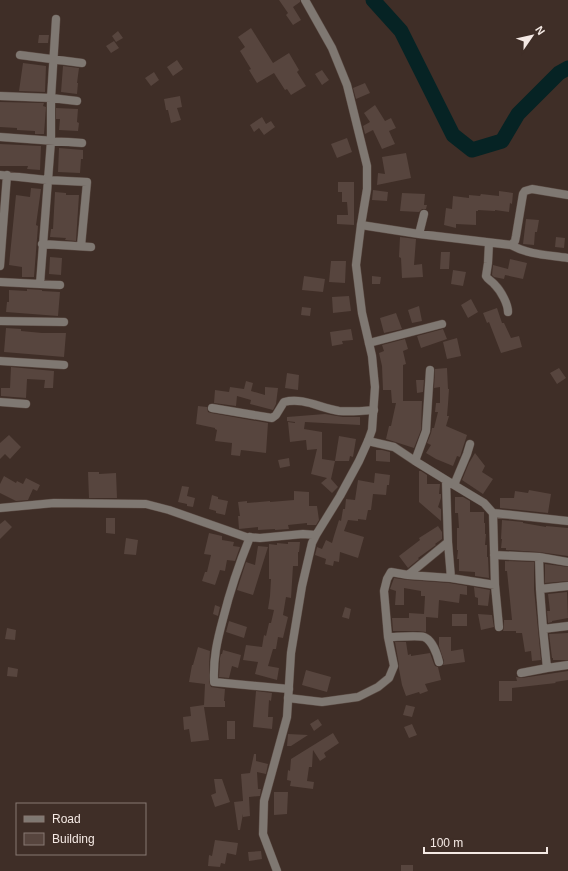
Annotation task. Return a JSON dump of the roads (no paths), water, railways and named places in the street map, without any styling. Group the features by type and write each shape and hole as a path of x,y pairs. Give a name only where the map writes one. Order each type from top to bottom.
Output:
{"street":[{"path":"277,871 263,834 264,801 287,717 291,653 297,616 312,543 340,496 359,460 372,430 375,387 372,356 362,313 356,265 367,190 366,166 347,86 332,48 305,0"},
{"path":"40,284 50,141 56,19"},
{"path":"20,55 82,63"},
{"path":"0,96 77,100"},
{"path":"0,137 82,143"},
{"path":"0,266 3,175 47,180 87,182 81,246"},
{"path":"511,245 515,241 523,194 525,191 532,189 568,196"},
{"path":"419,234 424,214"},
{"path":"361,224 419,234 511,245 523,251 536,254 568,258"},
{"path":"489,243 486,276 488,280 495,284 504,297 508,312"},
{"path":"42,244 91,247"},
{"path":"0,282 60,285"},
{"path":"0,321 64,322"},
{"path":"369,343 442,324"},
{"path":"0,361 64,365"},
{"path":"415,461 426,431 430,370"},
{"path":"212,408 272,418 276,415 284,402 301,400 338,411 359,412 374,410"},
{"path":"0,402 26,404"},
{"path":"368,441 394,447 484,504 492,513 495,585 499,627"},
{"path":"450,578 448,542 450,483 467,454 470,444"},
{"path":"0,508 54,504 146,504 169,510 246,537 260,538 303,534 316,535"},
{"path":"492,513 568,521"},
{"path":"250,537 228,598 215,649 213,671 214,682 289,689"},
{"path":"408,575 448,542"},
{"path":"494,555 539,557 568,562"},
{"path":"539,557 540,589 547,668"},
{"path":"288,698 322,702 358,697 378,687 390,678 394,666 388,637 384,591 386,579 391,572 408,575 450,578 495,585"},
{"path":"540,589 568,586"},
{"path":"543,629 568,626"},
{"path":"388,637 423,636 436,651 439,662"},
{"path":"521,673 568,666"}],"waterway":[{"path":"373,0 401,31 453,135 472,150 502,141 518,114 559,73 568,68"}]}
